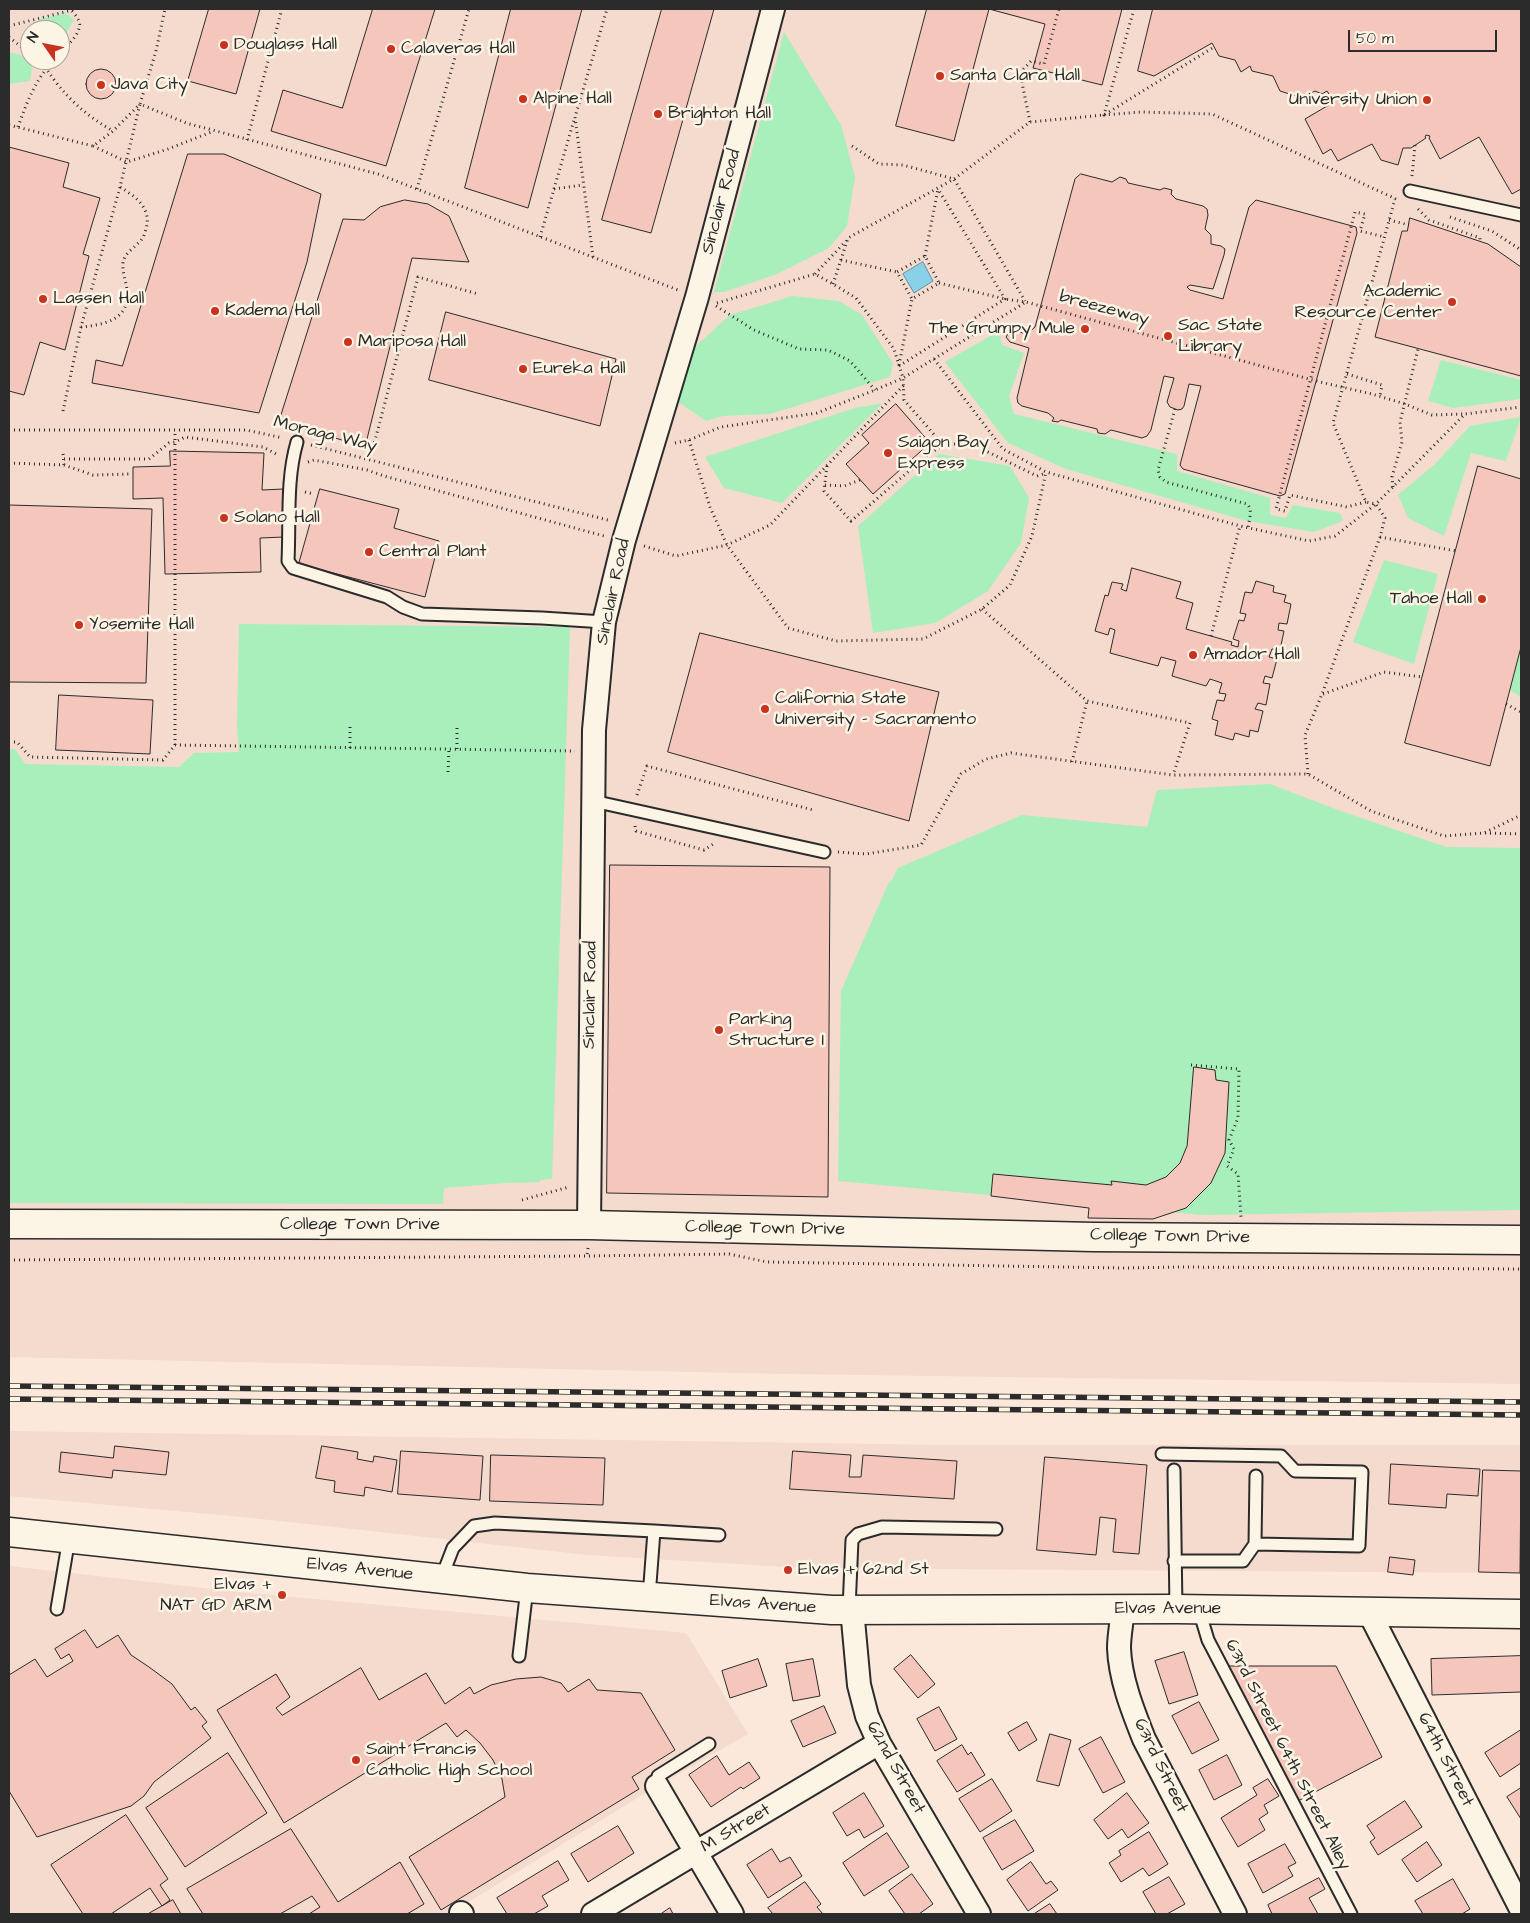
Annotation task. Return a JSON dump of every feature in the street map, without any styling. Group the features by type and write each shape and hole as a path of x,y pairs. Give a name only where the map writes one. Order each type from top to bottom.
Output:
{"street":[{"name":"Sinclair Road","path":"589,1225 594,730 604,622 619,534 652,448 697,298 773,9"},
{"name":"College Town Drive","path":"9,1224 589,1225 1093,1237 1521,1240"},
{"name":"Elvas Avenue","path":"9,1532 527,1588 832,1610 1123,1608 1521,1614"},
{"name":"63rd Street","path":"1123,1608 1119,1648 1126,1686 1134,1713 1144,1739 1235,1914"},
{"name":"62nd Street","path":"851,1609 859,1685 867,1716 879,1743 979,1914"},
{"name":"64th Street","path":"1369,1612 1521,1909"},
{"name":"M Street","path":"593,1914 879,1743"},
{"path":"657,1786 732,1914"}],"lane":[{"path":"1410,191 1521,215"},
{"path":"297,442 292,460 288,561 293,568 388,597 403,607 422,614 604,622"},
{"path":"593,801 824,852"},
{"path":"1162,1454 1281,1456 1295,1471 1362,1472 1359,1546 1255,1544"},
{"name":"63rd Street 64th Street Alley","path":"1174,1470 1174,1561 1187,1609 1208,1640 1351,1914"},
{"path":"1174,1561 1242,1561 1255,1544 1256,1476"},
{"path":"441,1579 453,1548 474,1526 495,1523 719,1535"},
{"path":"851,1609 852,1540 858,1534 882,1527 996,1529"},
{"path":"649,1596 654,1531"},
{"path":"57,1609 69,1538"},
{"path":"519,1656 527,1588"},
{"path":"657,1786 658,1776 709,1744"}],"path":[{"path":"9,26 74,9 80,26 70,42"},
{"path":"63,411 81,326 127,162 165,9"},
{"path":"247,140 282,9"},
{"path":"417,190 469,9"},
{"path":"540,237 607,9"},
{"path":"1030,122 1020,73 1031,61 1044,64 1059,9"},
{"path":"1104,115 1134,9"},
{"path":"9,36 20,45"},
{"path":"1104,115 1214,47"},
{"path":"18,127 33,88 45,70"},
{"path":"49,70 81,110 91,119 114,131"},
{"path":"93,146 114,131 140,104"},
{"path":"140,104 186,123 378,174 697,298"},
{"path":"874,390 850,361 828,350 799,349 754,330 713,304 814,274 848,238 954,179 1030,122 1140,112 1212,114 1402,201"},
{"path":"575,117 592,257"},
{"path":"9,124 93,146 127,162 215,131"},
{"path":"652,448 689,440 721,427 817,413 903,378 1026,302 954,179 903,165 879,164 852,146"},
{"path":"554,190 583,185"},
{"path":"81,326 101,325 114,320 124,308 127,291 123,261 130,250 142,239 147,225 146,210 135,196 120,187"},
{"path":"912,299 940,283 925,256 938,189"},
{"path":"898,366 1005,299 938,189"},
{"path":"1366,502 1333,423 1395,199"},
{"path":"1425,210 1416,206 1429,220 1480,238 1480,241"},
{"path":"1308,774 1305,735 1380,538 1385,518 1376,504 1366,502 1347,507 1290,495 1285,511 1276,510 1355,212 1365,214 1360,231 1385,237"},
{"path":"1444,216 1492,231 1521,250"},
{"path":"1389,220 1409,225"},
{"path":"833,284 848,238"},
{"path":"841,260 897,272 925,256"},
{"path":"897,272 912,299 898,366"},
{"path":"814,274 856,298 894,349 903,378 904,400 938,439 946,444"},
{"path":"372,452 418,276 478,294"},
{"name":"breezeway","path":"940,283 1005,299 1026,302 1380,397 1432,414 1465,414 1521,408"},
{"path":"1393,487 1392,477 1402,442 1400,422 1418,349"},
{"path":"934,359 1002,449 1046,472 1240,526 1309,541 1335,536 1376,504 1465,414"},
{"path":"1347,374 1382,385 1380,397"},
{"path":"305,465 309,461 314,460 367,470 384,476 619,534 676,556 728,545 770,525 904,384"},
{"path":"1176,409 1158,470 1160,477 1166,482 1247,504 1250,511 1248,528"},
{"name":"Moraga Way","path":"9,430 246,430 297,442 619,534"},
{"path":"9,742 17,742 30,756 163,760 175,745 175,430"},
{"path":"64,459 149,459 169,443 185,437 263,446 280,456 279,463"},
{"path":"827,465 824,491 851,521 930,453 946,444 962,444 975,439 986,451 1037,476 1046,472"},
{"path":"689,440 710,507 728,545 788,628 836,642 923,639 982,610 1010,585 1032,536 1046,472"},
{"path":"63,454 64,465"},
{"path":"9,464 64,465 92,475 132,474"},
{"path":"825,484 844,486 860,480"},
{"path":"300,490 314,494"},
{"path":"1211,636 1240,526"},
{"path":"1380,538 1456,551"},
{"path":"982,610 1088,701 1190,723 1173,775"},
{"path":"1322,694 1384,672 1422,677"},
{"path":"1072,762 1088,701"},
{"path":"1506,704 1521,712"},
{"path":"350,726 350,748"},
{"path":"457,728 457,749"},
{"path":"175,745 580,751"},
{"path":"448,772 449,749"},
{"path":"824,852 866,854 921,845 961,774 986,759 1011,753 1173,775 1308,774 1371,812 1444,836 1484,833 1521,834"},
{"path":"636,796 647,766 813,810"},
{"path":"1484,833 1521,815"},
{"path":"633,821 636,831 704,850 716,843"},
{"path":"1191,1065 1239,1069 1238,1118 1229,1140 1234,1149 1227,1166 1238,1174 1241,1217"},
{"path":"587,1256 589,1225"},
{"path":"9,1260 729,1254 767,1262 1124,1268 1521,1269"}],"shaded area":[{"name":"California State University - Sacramento","path":"9,9 1521,9 1521,1384 787,1374 9,1357"},
{"path":"9,1431 947,1445 1521,1445 1521,1573 804,1568 588,1555 243,1517 9,1496"},
{"name":"Saint Francis Catholic High School","path":"9,1566 239,1592 686,1633 748,1734 657,1786 449,1914 9,1914"}],"green space":[{"path":"66,13 74,20 70,27 70,20 40,19"},
{"path":"784,32 841,125 855,177 847,226 829,248 777,274 724,292 714,292"},
{"path":"9,52 20,55 20,70 32,70 30,81 9,84"},
{"path":"793,296 839,301 862,315 893,363 890,377 770,414 723,416 706,421 677,401 695,347 730,315"},
{"path":"999,331 1002,345 1024,353 1009,396 1014,414 1177,454 1177,471 1270,498 1270,515 1286,518 1293,505 1340,513 1343,521 1314,532 1247,521 1066,469 1008,443 945,362"},
{"path":"1441,360 1521,380 1521,399 1453,408 1428,401"},
{"path":"883,403 782,503 724,488 705,457 855,408"},
{"path":"1521,417 1506,461 1471,453 1444,536 1408,518 1398,495 1434,465 1470,426"},
{"path":"939,454 1010,466 1029,498 1021,543 988,591 935,623 873,633 858,526"},
{"path":"1384,560 1438,574 1414,664 1353,642"},
{"path":"239,624 570,627 552,1179 540,1180 540,1182 444,1188 443,1204 9,1203 9,749 15,749 25,764 179,767 194,753 239,752 237,724"},
{"path":"1521,647 1521,697 1510,690"},
{"path":"1270,784 1338,810 1446,847 1521,848 1521,1210 1202,1215 838,1181 841,991 889,882 898,868 1022,815 1147,827 1157,790"}],"water":[{"path":"923,262 933,281 914,293 903,274"}],"building":[{"name":"Douglass Hall","path":"209,9 260,9 236,94 188,81"},
{"name":"Calaveras Hall","path":"373,9 435,9 386,166 271,131 283,90 342,108"},
{"name":"Alpine Hall","path":"511,9 582,9 528,208 465,188"},
{"name":"Brighton Hall","path":"662,9 714,9 651,233 602,220"},
{"path":"927,9 989,9 954,141 896,126"},
{"path":"989,9 1122,9 1102,85 1033,68 1045,24"},
{"name":"University Union","path":"1153,9 1521,9 1521,189 1512,194 1479,137 1440,159 1429,138 1430,136 1426,135 1426,138 1411,148 1403,148 1398,165 1381,160 1372,144 1338,161 1331,149 1323,154 1305,119 1334,102 1327,91 1322,94 1315,91 1302,98 1280,91 1273,76 1252,71 1250,66 1241,72 1235,60 1219,56 1212,43 1154,76 1138,71"},
{"path":"101,69 112,73 116,84 112,95 101,99 90,95 86,84 90,73"},
{"name":"Lassen Hall","path":"9,147 69,163 63,187 100,198 83,254 89,256 65,350 40,342 24,395 9,391"},
{"name":"Kadema Hall","path":"188,154 224,154 321,194 307,262 259,413 92,383 96,360 122,366"},
{"name":"Sac State Library","path":"1081,174 1112,182 1120,177 1126,179 1128,183 1160,190 1164,188 1172,190 1171,194 1176,199 1203,206 1207,209 1208,215 1205,229 1211,235 1211,244 1225,249 1224,255 1213,289 1190,285 1187,287 1190,290 1223,299 1249,207 1256,200 1356,227 1357,233 1285,494 1280,496 1183,469 1180,465 1201,386 1189,384 1184,406 1178,410 1170,407 1167,402 1174,378 1164,376 1151,430 1147,436 1142,438 1111,430 1105,434 1098,433 1097,429 1061,420 1058,422 1052,421 1054,418 1048,413 1022,406 1018,403 1017,398 1029,348 1010,342 1006,337 1012,330 1027,334 1035,327 1075,179"},
{"name":"Mariposa Hall","path":"405,200 428,204 449,216 469,262 412,258 365,447 279,421 343,219 364,220 380,207"},
{"name":"Academic Resource Center","path":"1410,218 1488,244 1521,267 1521,376 1375,337 1402,231 1407,231"},
{"name":"Eureka Hall","path":"446,312 616,359 600,426 429,380"},
{"name":"Saigon Bay Express","path":"896,404 930,443 873,494 846,464 869,443 862,435"},
{"name":"Solano Hall","path":"170,451 264,453 262,490 283,489 284,537 260,538 261,572 165,574 163,498 133,499 133,467 170,466"},
{"name":"Tahoe Hall","path":"1478,466 1521,479 1521,647 1490,766 1405,743"},
{"name":"Central Plant","path":"320,489 399,509 394,528 439,541 425,597 299,564"},
{"name":"Yosemite Hall","path":"9,505 152,509 146,683 9,682"},
{"name":"Amador Hall","path":"1132,568 1181,582 1176,598 1193,603 1186,629 1232,642 1231,645 1238,647 1239,641 1233,639 1239,620 1244,621 1246,614 1240,613 1245,592 1252,593 1256,581 1274,586 1273,592 1286,595 1284,602 1291,604 1287,624 1279,623 1278,630 1284,631 1280,650 1272,649 1269,657 1277,659 1272,678 1265,676 1263,683 1270,684 1266,705 1258,703 1255,709 1263,711 1258,732 1250,730 1249,737 1235,733 1233,740 1215,735 1218,721 1212,719 1217,700 1224,701 1226,694 1219,693 1222,683 1210,679 1206,686 1172,676 1176,661 1161,657 1158,666 1110,653 1115,630 1110,628 1108,635 1095,631 1105,595 1108,596 1112,582 1123,584 1121,589 1126,591"},
{"path":"700,633 939,692 909,821 668,752"},
{"path":"59,695 153,700 150,754 56,750"},
{"name":"Parking Structure I","path":"610,865 830,867 828,1197 607,1193"},
{"path":"1194,1067 1215,1070 1216,1080 1229,1082 1225,1153 1211,1183 1186,1208 1153,1219 1088,1218 1089,1208 991,1196 993,1174 1112,1185 1111,1181 1146,1185 1166,1177 1180,1163 1187,1146"},
{"path":"115,1446 169,1452 166,1475 113,1470 112,1478 59,1472 61,1452 113,1458"},
{"path":"322,1446 358,1452 357,1459 373,1462 374,1456 397,1460 392,1492 365,1487 364,1496 334,1492 335,1481 316,1478"},
{"path":"401,1451 483,1456 480,1500 398,1494"},
{"path":"793,1451 851,1455 849,1477 861,1477 863,1455 957,1461 954,1499 790,1489"},
{"path":"491,1455 605,1458 603,1505 490,1501"},
{"path":"1045,1457 1147,1465 1139,1554 1113,1552 1116,1519 1100,1517 1096,1555 1037,1550"},
{"path":"1391,1464 1480,1469 1478,1496 1447,1494 1446,1508 1389,1504"},
{"path":"1483,1470 1521,1471 1520,1573 1479,1572"},
{"path":"1390,1557 1415,1560 1413,1575 1388,1572"},
{"path":"85,1630 97,1648 118,1635 131,1655 172,1684 191,1710 195,1707 207,1722 202,1726 211,1738 154,1782 144,1796 131,1806 37,1837 9,1791 9,1675 35,1659 47,1677 73,1661 69,1654 61,1659 55,1649"},
{"path":"1184,1652 1198,1695 1169,1704 1155,1661"},
{"path":"911,1655 935,1684 918,1698 894,1669"},
{"path":"1521,1656 1521,1692 1432,1695 1431,1659"},
{"path":"758,1659 767,1686 730,1698 722,1671"},
{"path":"813,1659 820,1696 793,1701 786,1664"},
{"path":"1229,1666 1336,1666 1382,1757 1298,1801"},
{"path":"361,1668 379,1700 426,1673 445,1704 470,1687 474,1694 491,1685 516,1679 541,1677 561,1683 568,1692 589,1679 597,1690 641,1693 675,1750 632,1777 639,1789 441,1910 409,1857 505,1797 502,1779 493,1760 480,1743 466,1730 457,1737 446,1723 284,1823 217,1710 276,1674 290,1697 276,1708 282,1715"},
{"path":"1199,1702 1219,1740 1192,1754 1172,1716"},
{"path":"824,1706 836,1733 803,1747 791,1721"},
{"path":"939,1707 957,1739 935,1751 917,1719"},
{"path":"1027,1722 1037,1740 1019,1751 1008,1733"},
{"path":"1521,1730 1521,1763 1500,1777 1485,1753"},
{"path":"1050,1734 1071,1740 1059,1786 1037,1781"},
{"path":"1101,1737 1125,1782 1103,1793 1079,1749"},
{"path":"962,1745 968,1755 971,1752 985,1775 957,1792 937,1761"},
{"path":"228,1753 267,1813 185,1867 146,1808"},
{"path":"1227,1755 1242,1785 1214,1800 1199,1770"},
{"path":"717,1756 729,1775 749,1762 760,1778 743,1789 741,1787 711,1807 689,1775"},
{"path":"992,1779 1012,1811 980,1832 959,1799"},
{"path":"1268,1779 1279,1796 1264,1805 1268,1813 1259,1819 1265,1830 1238,1847 1221,1818 1257,1795 1253,1788"},
{"path":"1521,1788 1521,1819 1507,1797"},
{"path":"864,1793 884,1826 864,1838 859,1829 847,1836 833,1813"},
{"path":"1127,1793 1149,1823 1128,1838 1122,1829 1108,1839 1094,1820"},
{"path":"1405,1801 1422,1827 1378,1855 1370,1842 1375,1838 1367,1826"},
{"path":"126,1815 168,1879 160,1885 170,1900 162,1906 150,1888 111,1914 83,1914 51,1865"},
{"path":"1015,1820 1034,1851 1002,1870 983,1838"},
{"path":"618,1826 634,1853 588,1882 571,1854"},
{"path":"291,1829 338,1902 400,1862 424,1904 407,1914 309,1914 320,1907 312,1896 280,1914 203,1914 187,1889"},
{"path":"1149,1832 1168,1864 1149,1876 1143,1868 1121,1882 1109,1863 1121,1855 1119,1851"},
{"path":"887,1833 909,1867 864,1896 843,1863"},
{"path":"1427,1842 1442,1865 1417,1882 1402,1860"},
{"path":"1285,1844 1296,1863 1288,1867 1293,1876 1263,1893 1248,1864"},
{"path":"772,1849 780,1862 790,1857 802,1876 768,1898 747,1865"},
{"path":"558,1861 569,1880 542,1896 548,1906 534,1914 507,1914 497,1898"},
{"path":"1031,1862 1046,1884 1051,1881 1058,1890 1028,1911 1007,1880"},
{"path":"912,1874 933,1904 919,1914 905,1914 889,1891"},
{"path":"1169,1877 1185,1904 1167,1914 1156,1914 1143,1892"},
{"path":"1319,1878 1325,1889 1309,1898 1318,1914 1272,1914 1268,1905"},
{"path":"1453,1879 1470,1909 1462,1914 1423,1914 1415,1901"},
{"path":"805,1882 821,1904 817,1907 823,1914 773,1914 768,1908"},
{"path":"173,1900 181,1914 148,1914"},
{"path":"1050,1904 1057,1914 1034,1914"},
{"path":"670,1908 673,1914 661,1914"}],"railway":[{"path":"9,1386 1521,1402"},
{"path":"9,1399 1521,1415"}],"place":[{"name":"Douglass Hall","path":"224,45"},
{"name":"Calaveras Hall","path":"391,49"},
{"name":"Santa Clara Hall","path":"940,76"},
{"name":"Java City","path":"101,85"},
{"name":"Alpine Hall","path":"523,99"},
{"name":"University Union","path":"1427,100"},
{"name":"Brighton Hall","path":"658,114"},
{"name":"Lassen Hall","path":"43,299"},
{"name":"Academic Resource Center","path":"1452,302"},
{"name":"Kadema Hall","path":"215,311"},
{"name":"The Grumpy Mule","path":"1085,329"},
{"name":"Sac State Library","path":"1168,336"},
{"name":"Mariposa Hall","path":"348,342"},
{"name":"Eureka Hall","path":"523,369"},
{"name":"Saigon Bay Express","path":"888,453"},
{"name":"Solano Hall","path":"224,518"},
{"name":"Central Plant","path":"369,552"},
{"name":"Tahoe Hall","path":"1482,599"},
{"name":"Yosemite Hall","path":"79,625"},
{"name":"Amador Hall","path":"1193,655"},
{"name":"California State University - Sacramento","path":"765,709"},
{"name":"Parking Structure I","path":"719,1030"},
{"name":"Elvas + 62nd St","path":"788,1570"},
{"name":"Elvas + NAT GD ARM","path":"282,1595"},
{"name":"Saint Francis Catholic High School","path":"356,1760"}]}
